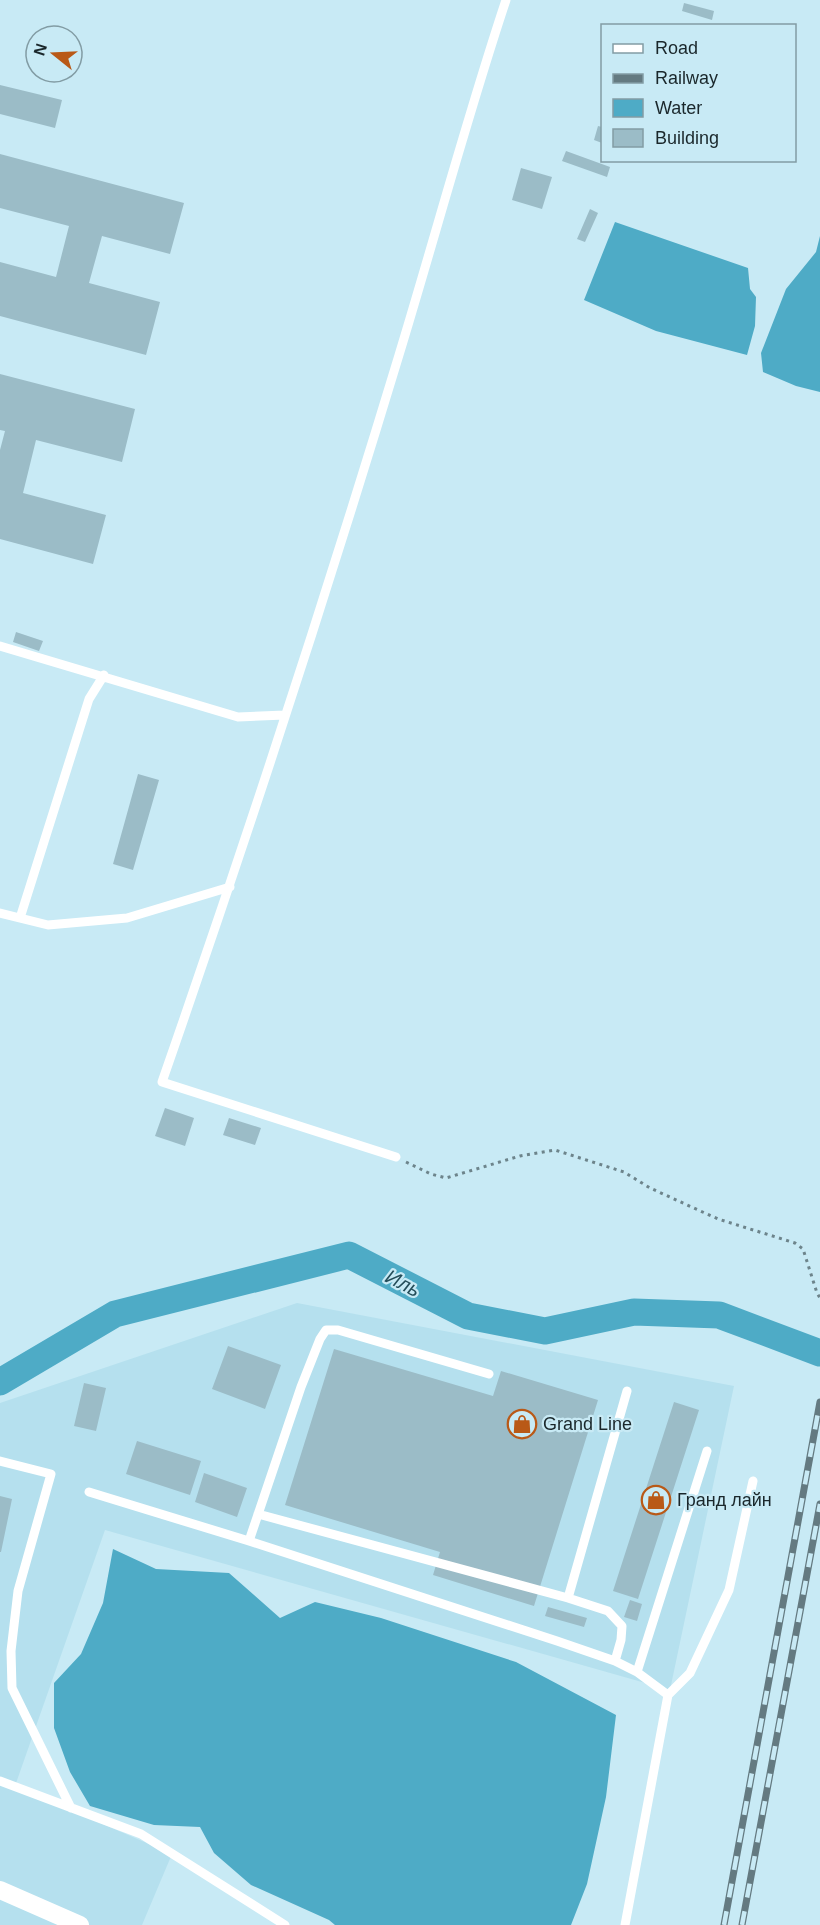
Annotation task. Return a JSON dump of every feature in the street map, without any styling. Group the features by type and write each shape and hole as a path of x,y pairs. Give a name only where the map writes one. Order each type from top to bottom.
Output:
{"street":[{"path":"0,1890 80,1925"}],"lane":[{"path":"396,1157 162,1082 230,887 285,715 395,366 506,0"},
{"path":"0,646 104,675 238,717 285,715"},
{"path":"20,918 89,699 104,675"},
{"path":"0,913 48,925 127,918 230,887"},
{"path":"249,1541 301,1387 320,1339 326,1330 338,1330 489,1374"},
{"path":"568,1598 627,1391"},
{"path":"638,1672 707,1451"},
{"path":"0,1461 51,1474 18,1591 11,1651 12,1688 71,1808"},
{"path":"625,1925 668,1695 690,1673 729,1590 753,1481"},
{"path":"89,1492 249,1541 615,1661 638,1672 668,1695"},
{"path":"258,1514 568,1598 608,1611 621,1626 621,1640 615,1661"},
{"path":"0,1781 141,1834 285,1925"}],"path":[{"path":"396,1157 431,1174 446,1178 520,1156 555,1150 624,1172 650,1188 718,1219 795,1243 803,1249 820,1298"}],"shaded area":[{"path":"297,1303 734,1386 670,1690 105,1530 15,1786 172,1854 142,1925 0,1925 0,1403"}],"water":[{"path":"615,222 748,268 750,289 756,297 755,326 747,355 656,331 584,300"},
{"path":"820,236 820,392 796,386 763,372 761,353 786,289 816,252"},
{"path":"113,1549 156,1569 229,1573 280,1618 315,1602 381,1618 516,1662 616,1715 606,1797 587,1884 571,1925 335,1925 329,1920 251,1885 214,1853 200,1827 154,1825 90,1806 70,1772 54,1728 54,1683 81,1654 103,1603"}],"building":[{"path":"684,3 714,11 712,20 682,11"},
{"path":"0,85 62,100 55,128 0,114"},
{"path":"598,126 601,127 601,143 594,140"},
{"path":"566,151 610,167 607,177 562,161"},
{"path":"0,154 184,203 170,254 102,236 89,283 160,302 146,355 0,316 0,262 56,277 69,226 0,208"},
{"path":"521,168 552,177 542,209 512,200"},
{"path":"590,209 598,213 585,242 577,239"},
{"path":"0,374 135,409 122,462 36,440 23,493 106,515 93,564 0,539 0,450 5,431 0,430"},
{"path":"16,632 43,641 39,651 13,642"},
{"path":"138,774 159,780 133,870 113,864"},
{"path":"165,1108 194,1118 185,1146 155,1136"},
{"path":"229,1118 261,1128 255,1145 223,1135"},
{"path":"228,1346 281,1365 265,1409 212,1389"},
{"path":"334,1349 493,1396 501,1371 598,1400 534,1606 433,1575 440,1552 285,1505"},
{"path":"84,1383 106,1388 96,1431 74,1426"},
{"name":"Гранд лайн","path":"674,1402 699,1410 638,1599 613,1591"},
{"path":"137,1441 201,1461 190,1495 126,1474"},
{"path":"204,1473 247,1488 237,1517 195,1502"},
{"path":"0,1496 12,1499 1,1552 0,1552"},
{"path":"630,1600 642,1604 637,1621 624,1617"},
{"path":"548,1607 587,1618 584,1627 545,1616"}],"waterway":[{"name":"Иль","path":"0,1382 115,1314 349,1255 468,1316 545,1331 634,1312 719,1315 820,1353"}],"railway":[{"path":"724,1925 820,1402"},
{"path":"742,1925 820,1504"}],"place":[{"name":"Grand Line","path":"522,1424"},
{"name":"Гранд лайн","path":"656,1500"}]}
